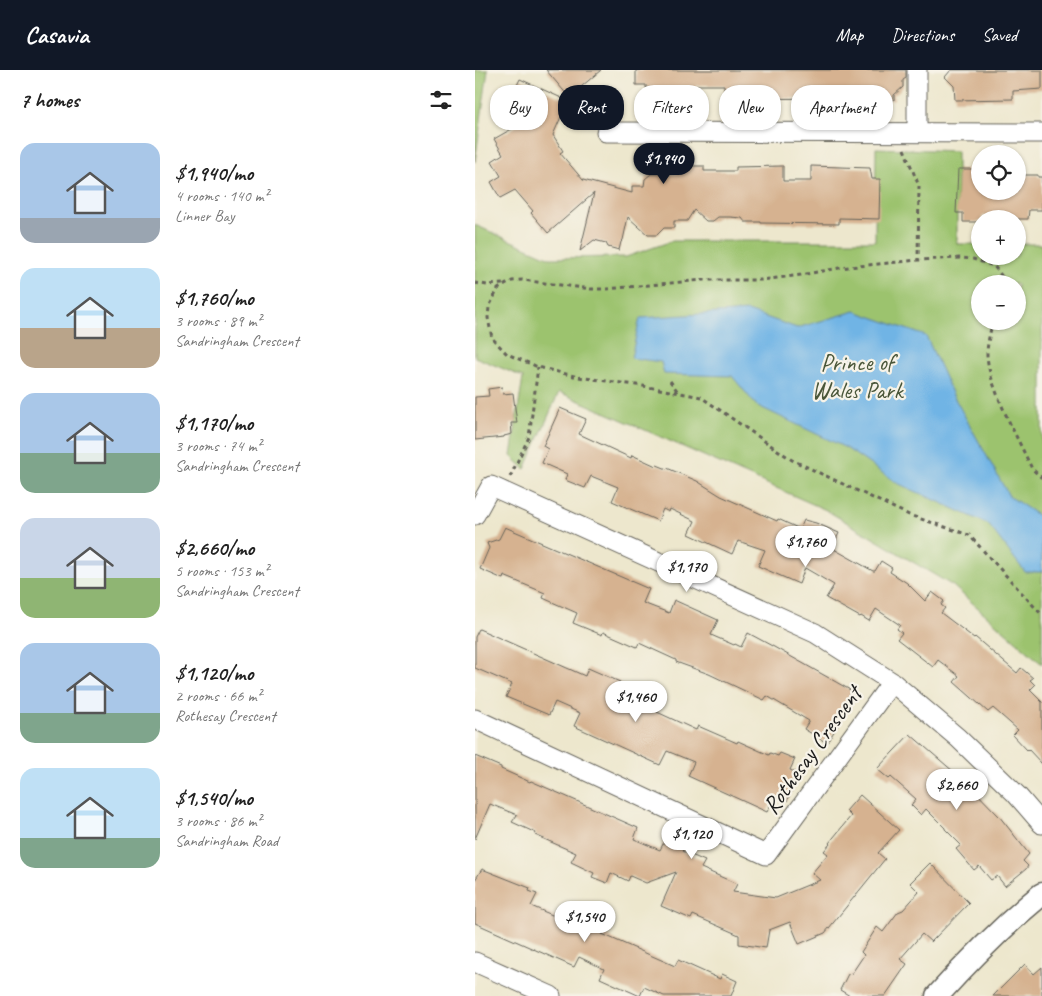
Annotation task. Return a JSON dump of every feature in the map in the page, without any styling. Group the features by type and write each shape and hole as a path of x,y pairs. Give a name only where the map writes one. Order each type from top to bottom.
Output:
{"street":[{"path":"917,70 917,132"},
{"path":"606,132 1042,133"},
{"path":"475,515 491,486 815,633 892,682 957,738 1016,794 1042,824"},
{"name":"Rothesay Crescent","path":"475,719 766,854 892,682"},
{"path":"937,996 964,965 1003,926 1042,894"},
{"path":"475,962 551,996"}],"path":[{"path":"917,132 903,147 919,186 918,260"},
{"path":"1002,275 994,266 985,262 960,258 839,268 761,280 703,280 607,289 591,289 522,280 512,281 498,289 489,307 488,318 492,338 507,354 538,367 579,377 701,397 792,460 909,515 969,535 1042,615"},
{"path":"475,283 487,285 505,284"},
{"path":"991,330 987,356 993,384 1032,469 1042,478"},
{"path":"504,491 529,437 538,367"},
{"path":"670,381 679,393"}],"green space":[{"path":"475,70 488,70 475,162"},
{"name":"Prince of Wales Park","path":"876,148 957,151 957,244 971,244 971,265 1026,265 1026,244 1042,244 1042,664 953,586 826,510 559,392 525,469 511,456 523,377 475,357 475,225 550,258 626,257 672,241 875,241"}],"water":[{"path":"748,311 797,328 855,311 926,336 953,395 1009,496 1042,518 1042,572 1025,572 988,524 897,483 846,448 756,405 732,376 664,374 661,362 631,358 640,318"}],"building":[{"path":"546,70 601,70 583,85 559,85"},
{"path":"636,70 906,70 903,87 894,95 894,100 893,85 791,85 791,98 781,99 781,85 636,85"},
{"path":"951,70 1042,70 1042,89 1013,91 1013,99 955,100 954,86 945,77"},
{"path":"520,79 533,85 517,85"},
{"path":"548,92 558,96 558,124 553,135 563,151 560,153 583,180 632,193 632,186 644,186 645,179 651,174 676,174 676,168 685,168 685,166 704,166 704,171 736,171 736,167 783,166 783,181 811,181 811,166 870,168 872,179 880,179 879,219 839,218 839,224 745,222 742,218 730,217 718,217 713,221 706,221 694,210 687,221 674,221 674,228 664,228 657,235 648,235 628,217 619,250 608,247 606,243 594,240 580,251 594,193 548,233 515,190 500,198 491,182 501,176 492,161 503,154 494,139 510,130 548,130"},
{"path":"958,169 971,169 971,200 1026,200 1026,175 1042,177 1042,210 1029,210 1028,219 1026,219 1026,210 971,210 971,222 963,222 963,213 956,213"},
{"path":"502,387 503,394 513,393 517,423 511,423 512,434 504,437 475,440 475,397 489,396 488,389"},
{"path":"560,408 586,419 579,434 631,458 632,455 697,481 721,496 777,521 778,519 800,529 804,520 839,533 832,548 873,571 875,571 881,561 892,568 890,572 907,583 925,601 932,592 944,601 941,605 945,608 941,613 975,637 1017,673 1021,668 1033,678 1030,680 1035,685 1030,690 1042,702 1042,764 1013,735 1018,730 993,708 988,712 954,682 959,676 938,660 933,667 897,639 902,633 897,629 900,625 876,609 869,621 826,598 834,585 805,568 799,584 758,566 765,550 738,541 732,554 689,534 695,521 670,509 669,512 663,509 658,521 612,501 618,487 591,476 585,488 565,480 567,474 542,463 548,449 543,446"},
{"path":"505,527 649,589 643,603 669,613 674,600 718,620 711,635 741,647 748,633 852,691 844,705 849,707 827,743 804,729 809,721 767,696 764,700 709,674 676,662 676,660 639,643 637,647 603,632 602,635 573,623 577,613 543,598 545,593 504,576 503,579 480,569 489,548 487,543 499,539"},
{"path":"479,629 585,676 588,668 620,682 619,684 661,703 657,712 696,730 698,726 769,755 770,753 778,756 780,753 795,759 790,770 799,774 787,801 775,796 767,812 688,776 694,762 667,751 660,765 574,726 580,713 555,702 549,715 506,697 512,684 475,668 475,637"},
{"path":"910,734 969,785 999,816 1029,854 1023,861 1028,866 1026,869 1005,886 997,876 991,880 979,866 974,870 956,849 961,845 945,828 926,809 921,815 911,805 916,799 891,777 889,779 877,769"},
{"path":"475,756 530,782 638,828 634,839 660,850 665,840 684,849 682,851 705,861 701,868 737,884 733,892 776,898 820,880 812,873 828,854 824,851 851,816 846,811 860,795 899,830 878,853 885,859 825,933 799,944 790,922 769,930 766,948 739,944 739,935 693,915 691,919 661,906 676,872 646,883 630,876 628,881 611,873 607,883 592,877 594,873 571,862 576,853 535,835 536,833 512,822 517,815 490,804 475,839"},
{"path":"930,863 969,903 931,942 922,934 900,959 907,964 885,996 850,996 840,990 848,974 852,973 864,955 861,952 877,927 883,932 898,912 903,910 919,892 910,883"},
{"path":"482,869 530,888 529,891 537,894 531,906 569,922 571,919 573,920 576,913 605,926 602,934 675,966 678,960 720,979 722,974 737,981 731,996 664,996 644,987 640,996 600,978 604,969 579,957 574,967 475,923 475,880"},
{"path":"1025,964 1034,974 1042,967 1042,996 993,996"}]}
